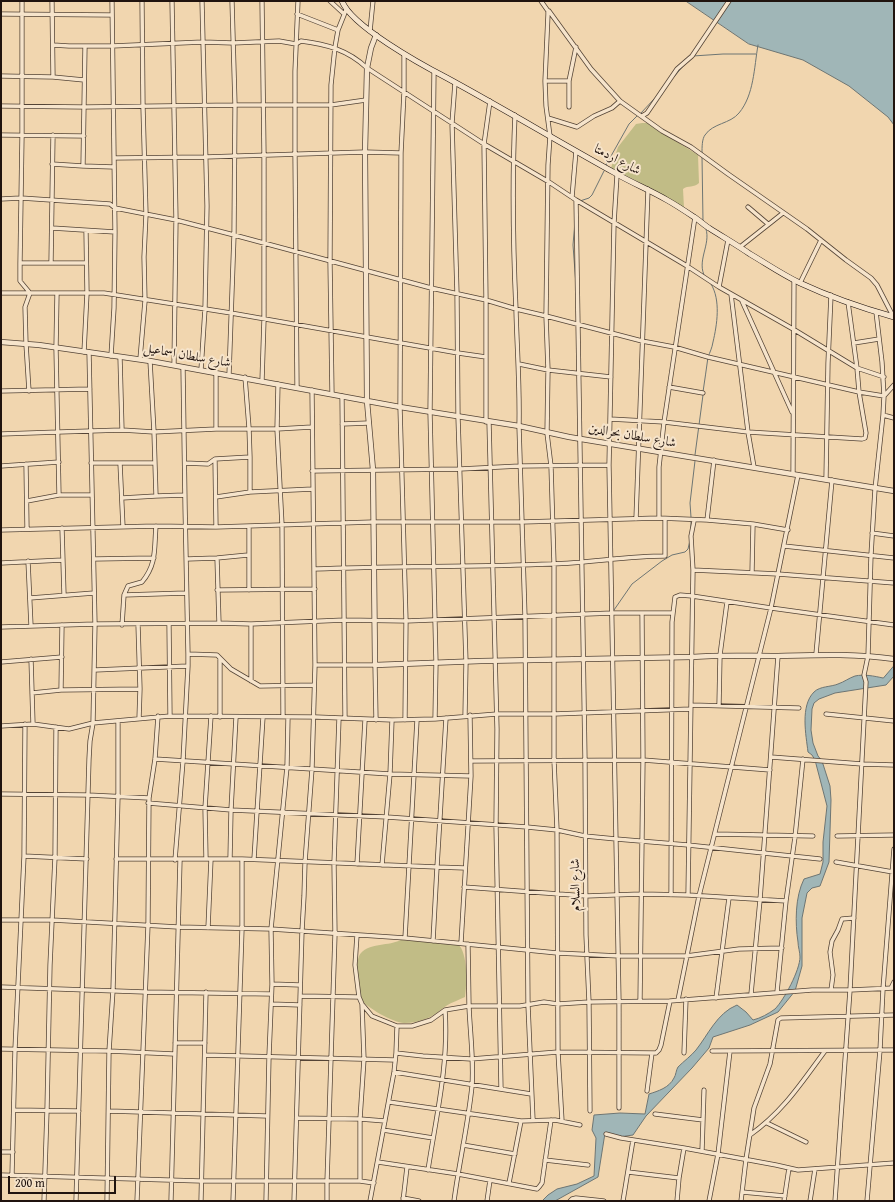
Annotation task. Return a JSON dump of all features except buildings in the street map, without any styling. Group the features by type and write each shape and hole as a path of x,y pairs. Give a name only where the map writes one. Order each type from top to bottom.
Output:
{"main road":[{"name":"شارع اردمتا","path":"342,1 345,12 404,54 515,115 617,175 648,189 794,280 848,302 893,317"}],"street":[{"path":"22,1 20,281 30,293"},
{"path":"52,1 53,77"},
{"path":"111,356 115,232 112,1"},
{"path":"140,359 145,301 144,257 146,214 142,1"},
{"path":"172,1 176,220 174,365"},
{"path":"201,370 205,310 207,206 202,1"},
{"path":"230,375 234,235 233,156 235,105 232,1"},
{"path":"262,1 264,155 264,319 262,381"},
{"path":"297,388 295,105 298,1"},
{"path":"330,1 345,12 338,30 335,47 331,106 330,262 332,394"},
{"path":"370,31 373,1"},
{"path":"541,1 591,69 620,102 691,147 807,229 846,260 872,278 893,317"},
{"path":"642,116 648,113 678,69 692,56 729,1"},
{"path":"548,11 545,81 550,136 548,161 549,182 546,316 548,370 547,433 550,466 554,564 553,660 554,760 557,830 558,1052 562,1120"},
{"path":"1,14 112,15"},
{"path":"297,14 338,30"},
{"path":"376,35 371,48 367,68 365,152 367,401 373,470 376,720"},
{"path":"53,45 112,46 204,42 279,42 296,44 301,41 335,47 356,58 367,68 484,144 646,241 719,287 793,329 857,368 884,377"},
{"path":"83,166 85,46"},
{"path":"569,107 570,81 576,48"},
{"path":"404,54 401,153 400,407 406,621 405,720"},
{"path":"434,71 430,412 436,663 435,719"},
{"path":"1,76 53,77 84,80"},
{"path":"545,81 570,81"},
{"path":"455,83 452,123 457,294 458,417 466,662 465,716"},
{"path":"1,106 331,106 366,100"},
{"path":"490,101 484,144 486,357 494,565 497,714 496,825 501,1089"},
{"path":"548,118 577,127 620,102"},
{"path":"515,115 513,161 525,617 527,950 533,1120"},
{"path":"1,135 84,136"},
{"path":"51,263 52,135"},
{"name":"شارع السلام","path":"576,151 574,199 579,373 579,465 590,1111"},
{"path":"114,158 295,155 365,152 401,153"},
{"path":"52,164 114,167"},
{"path":"617,175 614,223 609,465 619,956 619,1108"},
{"path":"636,519 648,189"},
{"path":"1,199 52,199 110,204 115,208 176,220 263,242 330,262 431,288 486,300 642,341 674,347 708,357 859,392 884,396"},
{"path":"748,207 768,224"},
{"path":"740,247 783,213"},
{"path":"659,518 658,484 660,452 668,387 695,217"},
{"path":"52,228 115,232"},
{"path":"76,1201 88,795 95,670 90,389 86,352 86,231"},
{"path":"719,287 728,240"},
{"path":"800,283 821,240"},
{"path":"20,264 86,263"},
{"path":"678,1000 699,896 771,608 788,530 795,474 792,414 794,280"},
{"path":"1,293 104,293 145,301 231,313 486,357"},
{"path":"29,391 25,307 30,293"},
{"path":"57,293 56,348 59,432 59,495"},
{"path":"731,294 748,432 754,467"},
{"path":"826,479 831,295"},
{"path":"742,300 792,414"},
{"path":"610,419 664,422 748,432 854,439 865,438 866,433 859,392 848,302"},
{"path":"835,1201 854,918 866,682 864,676 868,655 872,533 884,396 884,377 876,312"},
{"path":"854,343 879,339"},
{"name":"شارع سلطان اسماعيل","path":"1,342 140,359 367,401"},
{"path":"120,357 122,430"},
{"path":"150,361 156,496"},
{"path":"518,364 548,370 611,377"},
{"path":"175,860 183,761 188,666 183,367"},
{"path":"216,372 216,429"},
{"path":"245,378 249,428 250,492"},
{"path":"266,1201 267,1116 272,984 271,929 287,767 283,685 282,525 278,429 278,384"},
{"path":"884,396 894,385"},
{"path":"668,387 703,393"},
{"path":"1,391 90,389"},
{"path":"294,1201 302,931 314,717 315,590 312,471 312,390"},
{"path":"342,396 345,718"},
{"name":"شارع سلطان بحرالدين","path":"367,401 519,426 547,433 894,491"},
{"path":"883,415 894,418"},
{"path":"342,424 369,423"},
{"path":"1,434 122,430 154,432 312,427"},
{"path":"185,463 208,464 215,459 250,457"},
{"path":"215,459 216,527"},
{"path":"706,520 714,460"},
{"path":"1,466 59,462"},
{"path":"91,463 155,463"},
{"path":"120,463 124,527"},
{"path":"26,464 27,529"},
{"path":"312,471 402,469 432,470 520,466 609,465"},
{"path":"816,654 832,480"},
{"path":"216,497 250,492 313,489"},
{"path":"27,501 59,495 92,495"},
{"path":"122,498 185,495"},
{"path":"1,530 156,526 216,527 313,525 373,522 522,522 659,518 753,524 788,530"},
{"path":"314,569 374,566 554,564 665,556 665,519"},
{"path":"688,895 693,570 691,536 694,520"},
{"path":"752,573 753,524"},
{"path":"122,625 124,595 128,586 142,582 150,571 154,558 156,526"},
{"path":"248,590 249,526"},
{"path":"62,528 64,595"},
{"path":"872,533 894,536"},
{"path":"784,546 894,558"},
{"path":"187,559 248,555"},
{"path":"94,559 154,558"},
{"path":"217,558 219,623"},
{"path":"1,563 63,560"},
{"path":"28,561 31,626"},
{"path":"693,570 778,574 894,583"},
{"path":"217,590 315,590"},
{"path":"30,598 94,593"},
{"path":"124,595 186,593"},
{"path":"671,895 672,612 674,600 677,595 819,615 868,620 873,623 894,625"},
{"path":"719,705 720,655 727,602"},
{"path":"1,627 95,624 251,624 345,620 406,621 672,612"},
{"path":"640,1001 644,760 642,613"},
{"path":"138,624 140,689 139,719"},
{"path":"169,624 170,716"},
{"path":"251,624 251,681"},
{"path":"61,690 62,625"},
{"path":"188,654 214,655 220,658 231,669 260,686 314,685"},
{"path":"315,665 406,665 643,657 692,657 720,655 778,656 816,654 868,655 894,659"},
{"path":"751,994 760,900 778,656"},
{"path":"1,662 62,657"},
{"path":"220,658 220,717"},
{"path":"31,659 33,724"},
{"path":"95,670 188,666"},
{"path":"32,692 140,689"},
{"path":"1,726 33,724 69,729 93,723 118,722 158,716 314,717 365,720 417,720 470,715 614,712 719,705 799,708"},
{"path":"826,714 894,721"},
{"path":"461,943 471,776 470,715"},
{"path":"137,1201 148,926 148,798 155,759 158,716"},
{"path":"206,859 206,808 211,716"},
{"path":"230,859 236,717"},
{"path":"254,859 263,717"},
{"path":"327,1201 328,1119 335,934 334,864 339,718"},
{"path":"433,941 446,718"},
{"path":"357,864 365,720"},
{"path":"382,865 390,774 392,720"},
{"path":"405,938 417,720"},
{"path":"107,1201 109,1051 115,924 118,796 118,722"},
{"path":"12,1175 15,1049 24,856 25,724"},
{"path":"44,1201 55,857 56,727"},
{"path":"771,757 862,764 894,764"},
{"path":"155,759 362,771 390,774 471,776"},
{"path":"777,992 786,901 796,837 803,759"},
{"path":"471,761 525,762 554,760 644,760 770,770"},
{"path":"1,794 88,795 148,798"},
{"path":"148,803 231,810 440,820 527,827 557,830 585,836 688,845 820,860"},
{"path":"715,834 796,837 814,836"},
{"path":"837,836 894,835"},
{"path":"867,1201 880,1050 883,989 894,849"},
{"path":"24,856 87,858"},
{"path":"116,859 254,859 334,864 465,868"},
{"path":"208,928 211,859"},
{"path":"233,1201 242,929 242,859"},
{"path":"171,1201 180,860"},
{"path":"836,862 893,872"},
{"path":"464,887 586,896 641,894 688,895 786,901"},
{"path":"716,998 729,898"},
{"path":"831,990 833,975 830,952 832,941 842,919 854,918"},
{"path":"1,920 52,920 148,926 271,929 405,938 587,955 686,956 755,948 782,948"},
{"path":"358,935 355,965 359,996 362,1004 366,1011 372,1016 397,1026 412,1026 423,1023 431,1020 445,1010 469,1006 528,1005 544,1002 558,1004 670,1001 777,992 883,989 892,988 894,982"},
{"path":"454,1201 469,1114 472,1084 468,944"},
{"path":"272,984 300,985"},
{"path":"1,987 176,993 206,992 271,994"},
{"path":"201,1201 206,992"},
{"path":"300,996 359,996"},
{"path":"684,1053 686,999"},
{"path":"396,1053 471,1059 558,1052 658,1052 661,1045 670,1001"},
{"path":"271,1004 300,1005"},
{"path":"360,1181 360,1119 364,1059 362,1004"},
{"path":"428,1170 439,1110 445,1058 447,1032 445,1010"},
{"path":"741,1201 746,1159 757,1098 765,1079 773,1050 777,1022 780,1019 894,1016"},
{"path":"370,1201 394,1072 397,1026"},
{"path":"175,1043 205,1043"},
{"path":"1,1049 81,1050 143,1054 174,1054"},
{"path":"712,1050 894,1050"},
{"path":"708,1201 718,1154 730,1050"},
{"path":"750,1135 767,1123 787,1102 825,1051"},
{"path":"648,1091 652,1053"},
{"path":"205,1055 395,1060"},
{"path":"394,1072 531,1094"},
{"path":"702,1151 704,1090"},
{"path":"389,1102 521,1121 562,1120 580,1125"},
{"path":"14,1110 79,1111"},
{"path":"109,1111 267,1116"},
{"path":"655,1114 703,1120"},
{"path":"297,1118 385,1121"},
{"path":"378,1162 458,1174 533,1188 540,1187 542,1183 551,1120"},
{"path":"509,1183 521,1121"},
{"path":"767,1123 806,1142"},
{"path":"383,1130 433,1138"},
{"path":"606,1134 746,1159 798,1170 894,1163"},
{"path":"623,1201 633,1140"},
{"path":"463,1145 515,1154"},
{"path":"677,1201 684,1148"},
{"path":"1,1152 13,1152"},
{"path":"545,1160 588,1165"},
{"path":"407,1167 403,1200 419,1201"},
{"path":"784,1201 789,1168"},
{"path":"810,1201 815,1169"},
{"path":"628,1172 679,1178"},
{"path":"1,1175 234,1182 360,1181 374,1183"},
{"path":"487,1201 490,1180"},
{"path":"742,1192 785,1196"},
{"path":"570,1201 576,1198 604,1201"}],"shaded area":[{"path":"686,1 894,1 894,125 888,117 849,86 803,60 749,44"},
{"path":"647,123 698,155 699,183 683,189 684,208 611,168 618,147 636,124"},
{"path":"894,666 894,676 886,685 835,693 819,699 814,703 812,709 811,730 813,743 818,756 822,761 830,786 829,862 820,886 812,888 807,893 802,918 802,966 795,991 778,1012 750,1025 713,1037 709,1048 646,1116 633,1135 619,1137 605,1133 598,1177 555,1201 542,1201 557,1189 577,1184 594,1176 596,1138 592,1130 594,1115 620,1113 645,1114 649,1094 663,1089 672,1081 678,1067 696,1050 724,1013 737,1005 753,1020 764,1016 775,1009 783,999 791,984 799,963 800,955 796,918 797,902 801,886 804,879 820,874 823,862 823,842 827,806 815,760 808,752 805,729 805,713 807,705 816,690 838,684 858,675 883,678"},
{"path":"401,940 458,944 464,954 465,961 465,997 448,1005 428,1018 407,1023 399,1022 387,1017 373,1010 363,1002 360,998 357,982 357,962 361,953 374,946"}],"waterway":[{"path":"702,153 703,139 708,131 735,117 744,106 751,90 758,45"},
{"path":"693,56 756,54"},
{"path":"673,78 684,65"},
{"path":"641,113 655,98"},
{"path":"606,165 629,124 638,115"},
{"path":"702,156 703,221"},
{"path":"580,201 589,198 592,195 604,171"},
{"path":"575,221 573,245 576,285"},
{"path":"705,277 702,265 707,241 706,229"},
{"path":"703,392 708,357 713,344 717,320 716,297 711,284"},
{"path":"695,455 703,395"},
{"path":"691,517 690,503 695,461"},
{"path":"691,520 691,529"},
{"path":"614,610 632,584 662,561 672,555 685,552 688,549 690,540"}]}
